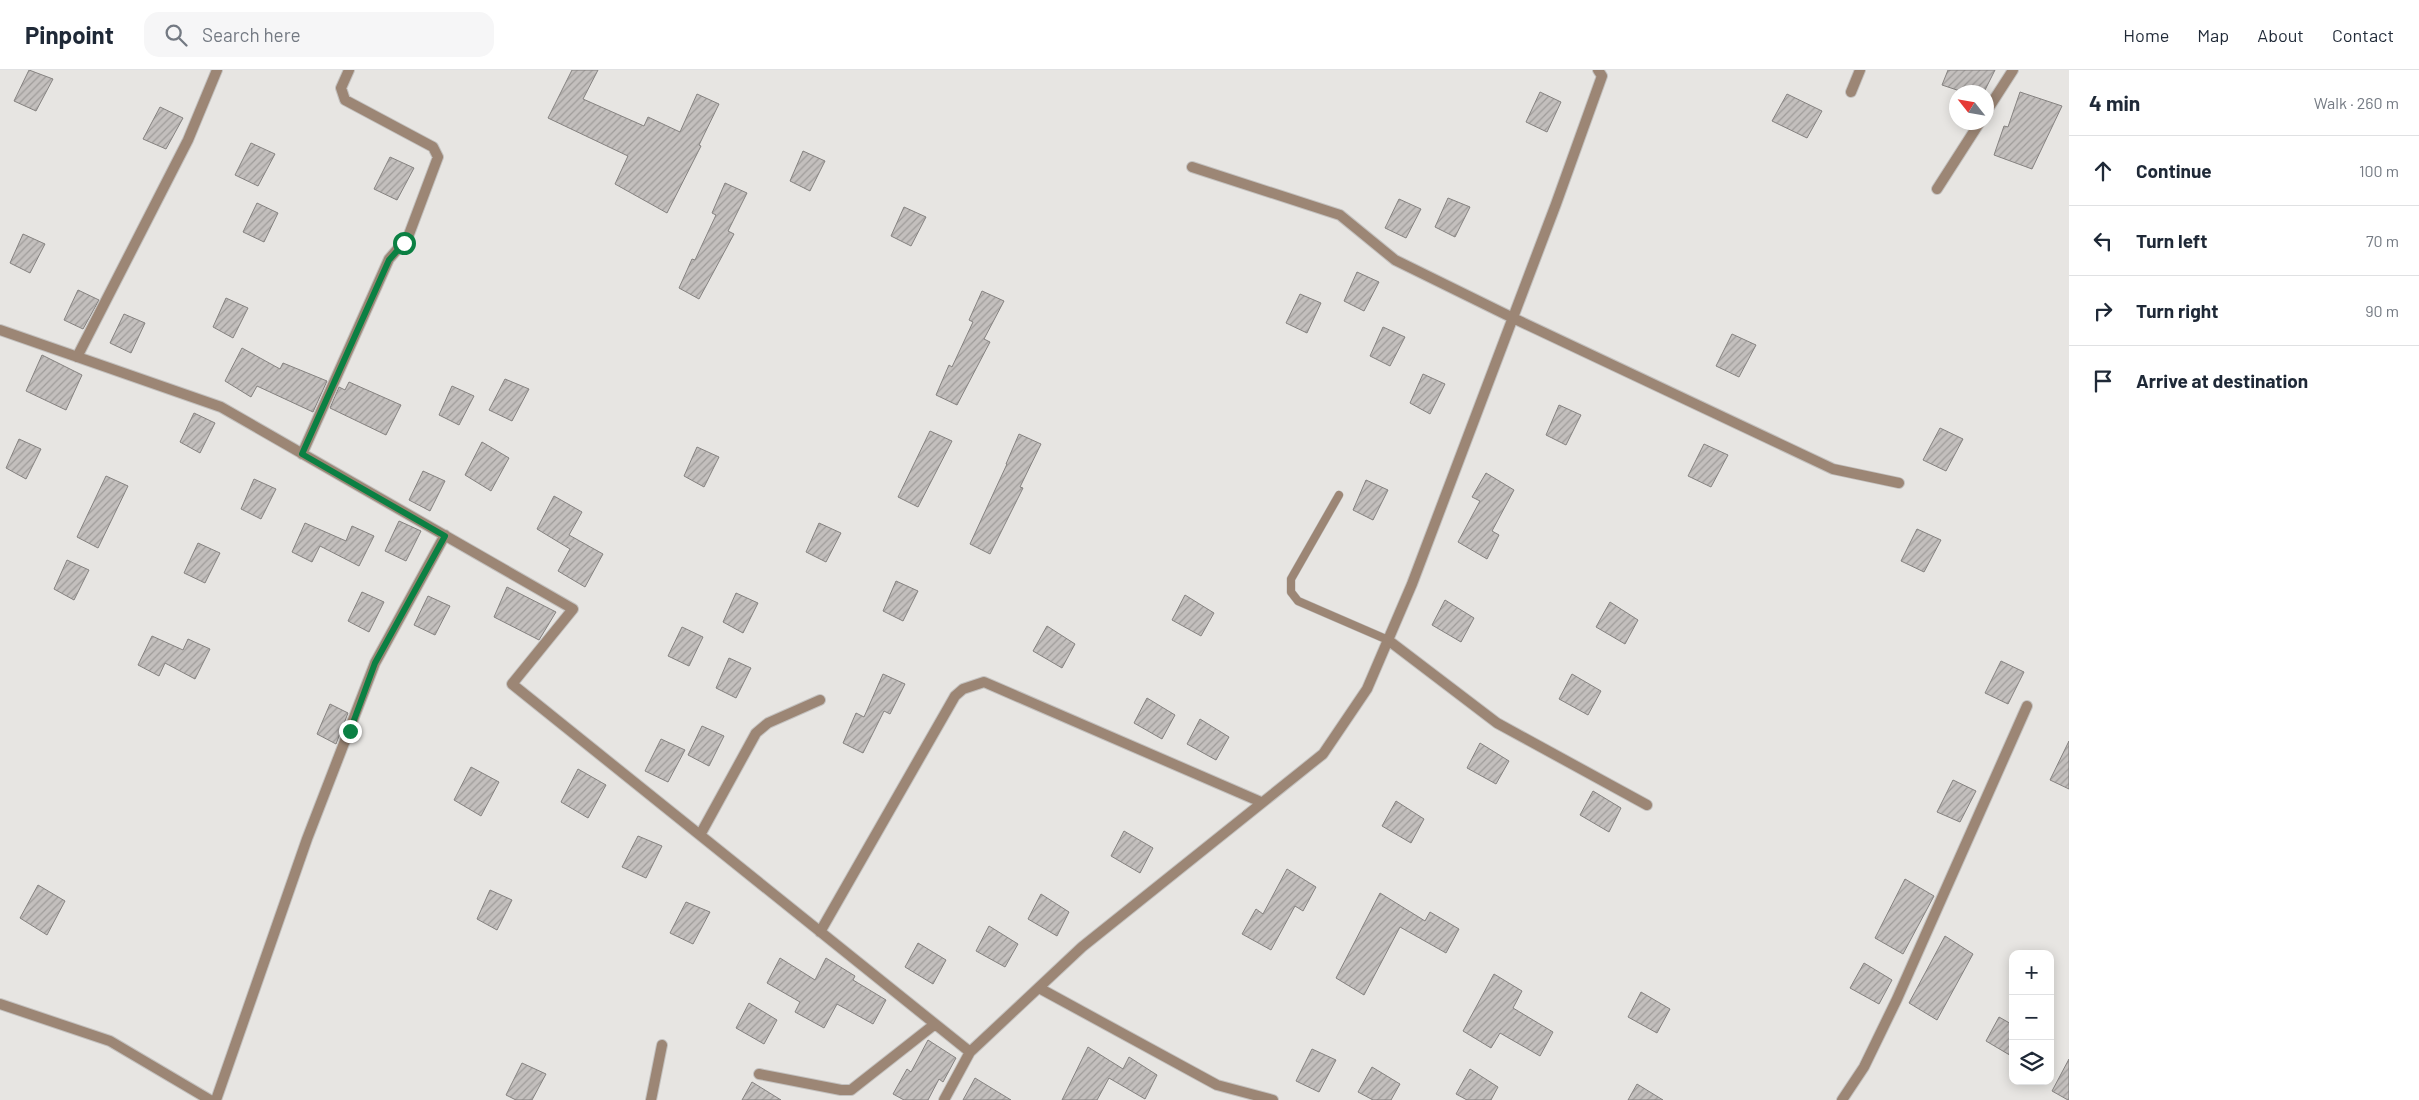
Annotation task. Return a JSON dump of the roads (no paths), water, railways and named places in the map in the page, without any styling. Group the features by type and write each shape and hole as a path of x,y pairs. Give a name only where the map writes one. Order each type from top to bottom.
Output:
{"street":[{"path":"77,357 188,140 218,70"},
{"path":"302,454 389,260 408,237 438,157 433,146 345,100 341,88 349,70"},
{"path":"944,1100 970,1052 1082,948 1323,754 1367,689 1412,584 1513,318 1602,76 1598,70"},
{"path":"1851,92 1860,70"},
{"path":"1994,100 2013,70"},
{"path":"1937,189 1975,130"},
{"path":"1192,167 1340,215 1351,222 1395,260 1513,318 1833,469 1899,483"},
{"path":"0,330 221,407 573,609 512,684 970,1052"},
{"path":"216,1100 307,839 375,663 445,536"},
{"path":"1388,640 1497,723 1647,805"},
{"path":"820,932 955,696 974,684 984,682 1261,802"},
{"path":"700,835 756,733 768,723 820,700"},
{"path":"1842,1100 1864,1067 1897,999 2027,706"},
{"path":"1039,988 1217,1085 1273,1100"},
{"path":"0,1004 110,1041 210,1100"},
{"path":"759,1074 841,1090 851,1090 935,1024"},
{"path":"650,1100 662,1045"}],"lane":[{"path":"1339,495 1291,579 1291,592 1298,601 1388,640"}]}
